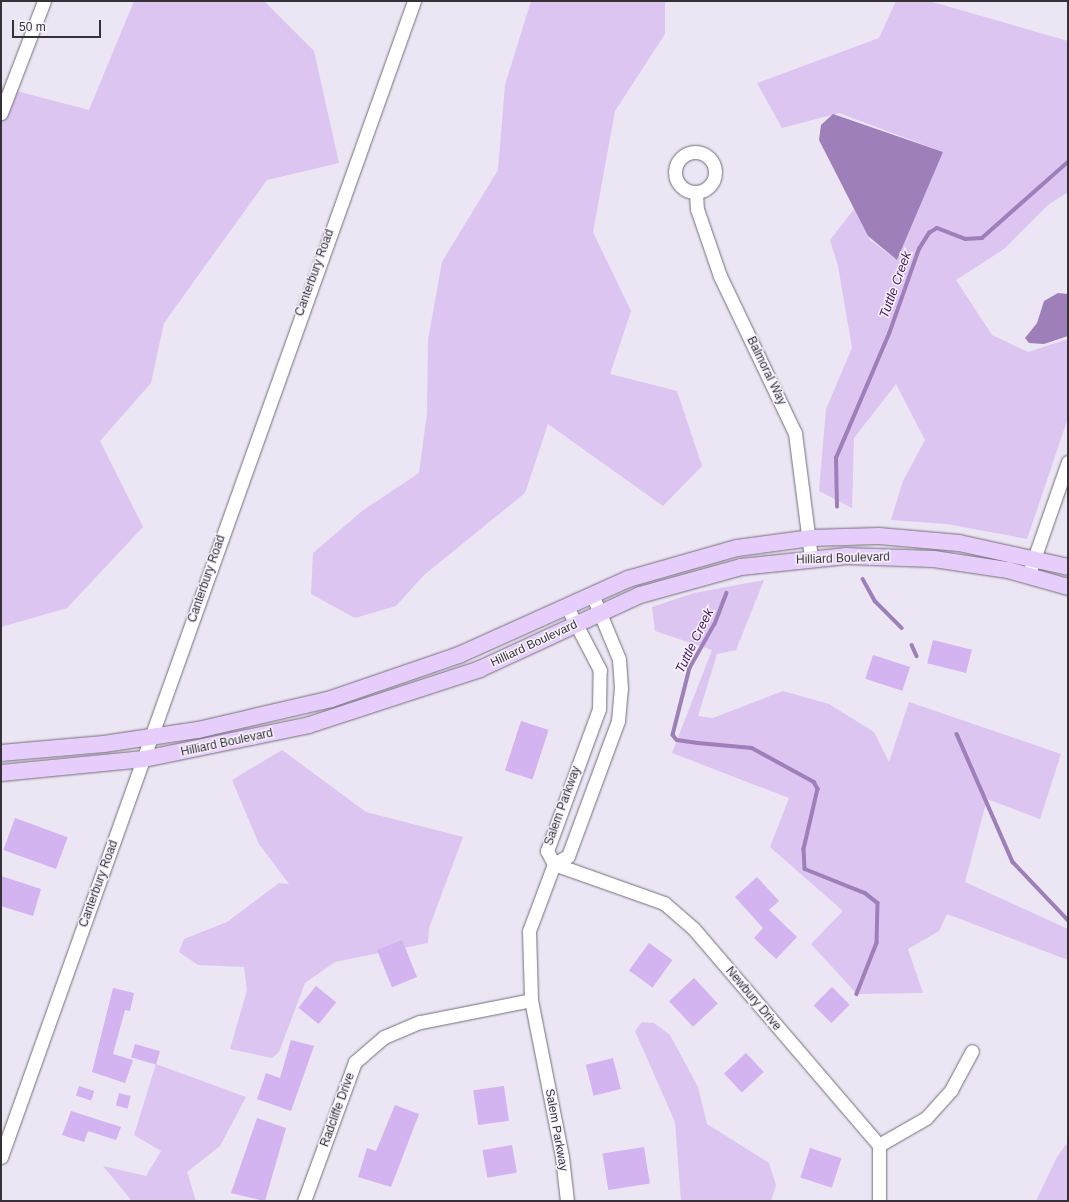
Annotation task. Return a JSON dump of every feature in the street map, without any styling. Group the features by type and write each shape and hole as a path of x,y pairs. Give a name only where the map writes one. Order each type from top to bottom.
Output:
{"main road":[{"name":"Hilliard Boulevard","path":"1,753 152,737 246,720 346,694 459,655 592,594 696,557 811,538 915,538 1033,557 1068,567"},
{"name":"Hilliard Boulevard","path":"1,772 144,759 309,725 480,668 640,596 706,575 811,558 934,559 1028,576 1068,587"}],"street":[{"path":"1,113 44,1"},
{"name":"Canterbury Road","path":"1,1157 414,1"},
{"name":"Balmoral Way","path":"696,192 696,209 720,276 795,432 811,538 811,558"},
{"path":"1028,576 1033,557 1068,462"},
{"path":"554,864 568,856 618,721 621,688 619,659 592,594"},
{"name":"Salem Parkway","path":"566,605 575,625 600,670 599,709 546,851 554,864 529,930 531,1000 562,1157 567,1201"},
{"name":"Newbury Drive","path":"554,864 664,903 693,928 879,1145"},
{"name":"Radcliffe Drive","path":"304,1201 355,1062 384,1038 420,1022 531,1000"},
{"path":"879,1201 879,1145 926,1118 951,1090 972,1051"}],"shaded area":[{"path":"134,1 264,1 314,51 339,163 267,180 164,323 151,383 100,441 143,527 67,608 1,627 1,87 89,110"},
{"path":"531,1 665,1 665,34 615,111 593,232 631,311 610,374 677,391 702,466 663,506 548,424 525,493 424,575 396,606 355,618 311,594 313,553 362,511 419,473 427,413 428,340 442,262 498,170 505,85"},
{"path":"896,1 929,1 1068,41 1068,192 1048,205 1004,249 956,280 992,335 1028,352 1068,339 1068,418 1027,539 947,524 891,520 903,481 925,440 896,384 854,438 852,508 819,491 826,409 852,348 838,266 830,240 854,209 870,240 897,260 943,152 839,113 782,128 757,83 879,38"},
{"path":"833,114 943,152 897,260 868,236 819,140 821,125"},
{"path":"1058,293 1068,294 1068,336 1044,344 1029,343 1025,338 1037,323 1044,301"},
{"path":"764,580 736,650 717,654 698,716 713,718 783,691 829,704 874,732 889,762 909,702 1061,754 1040,819 987,799 965,882 1068,929 1068,960 947,914 939,931 908,949 923,993 857,994 811,944 843,911 770,847 789,798 672,753 712,650 655,631 652,607 694,593"},
{"path":"282,750 366,812 463,837 429,928 428,943 335,962 305,983 279,1052 272,1058 230,1049 247,990 244,967 198,965 179,952 184,939 227,922 279,883 289,884 259,844 232,780"},
{"path":"642,1022 654,1023 670,1035 698,1087 707,1124 769,1163 776,1185 771,1201 681,1201 675,1122 635,1031"},
{"path":"156,1064 246,1097 220,1146 187,1172 196,1201 132,1201 103,1166 146,1176 161,1151 134,1135"},
{"path":"1068,1142 1068,1201 1036,1201 1057,1157"}],"building":[{"path":"933,640 972,650 966,673 927,663"},
{"path":"873,655 910,667 902,691 865,679"},
{"path":"521,721 549,730 533,779 505,770"},
{"path":"15,818 68,837 56,869 3,850"},
{"path":"1,876 41,889 33,916 1,906"},
{"path":"757,877 779,901 769,910 797,937 776,959 754,938 763,928 735,897"},
{"path":"402,940 417,977 392,987 377,950"},
{"path":"649,943 672,960 652,988 629,971"},
{"path":"694,978 718,1004 693,1027 669,1001"},
{"path":"316,986 336,1002 319,1024 298,1008"},
{"path":"832,987 850,1005 831,1023 814,1005"},
{"path":"113,988 134,993 130,1011 125,1010 113,1054 133,1060 125,1083 92,1072"},
{"path":"291,1040 314,1046 291,1111 257,1099 266,1073 280,1078"},
{"path":"135,1044 160,1051 156,1065 131,1057"},
{"path":"746,1053 764,1072 742,1092 724,1073"},
{"path":"613,1058 621,1089 594,1096 586,1065"},
{"path":"79,1086 94,1091 91,1100 76,1096"},
{"path":"504,1086 509,1121 478,1125 473,1090"},
{"path":"119,1093 131,1096 127,1109 116,1106"},
{"path":"395,1105 419,1114 391,1187 358,1177 367,1148 376,1151"},
{"path":"71,1111 121,1127 116,1140 88,1131 84,1142 62,1135"},
{"path":"257,1118 286,1128 265,1201 231,1193"},
{"path":"512,1145 517,1173 487,1178 482,1150"},
{"path":"644,1147 650,1184 608,1190 603,1154"},
{"path":"810,1148 841,1158 832,1188 800,1177"}],"waterway":[{"name":"Tuttle Creek","path":"837,507 836,458 889,334 919,249 929,233 937,228 965,239 982,238 1068,162"},
{"path":"863,579 875,601 902,628"},
{"name":"Tuttle Creek","path":"727,593 715,624 690,668 673,735 677,740 752,748 814,782 818,789 804,849 805,869 865,893 878,903 877,943 857,994"},
{"path":"912,645 917,656"},
{"path":"957,734 1013,862 1068,920"}]}
